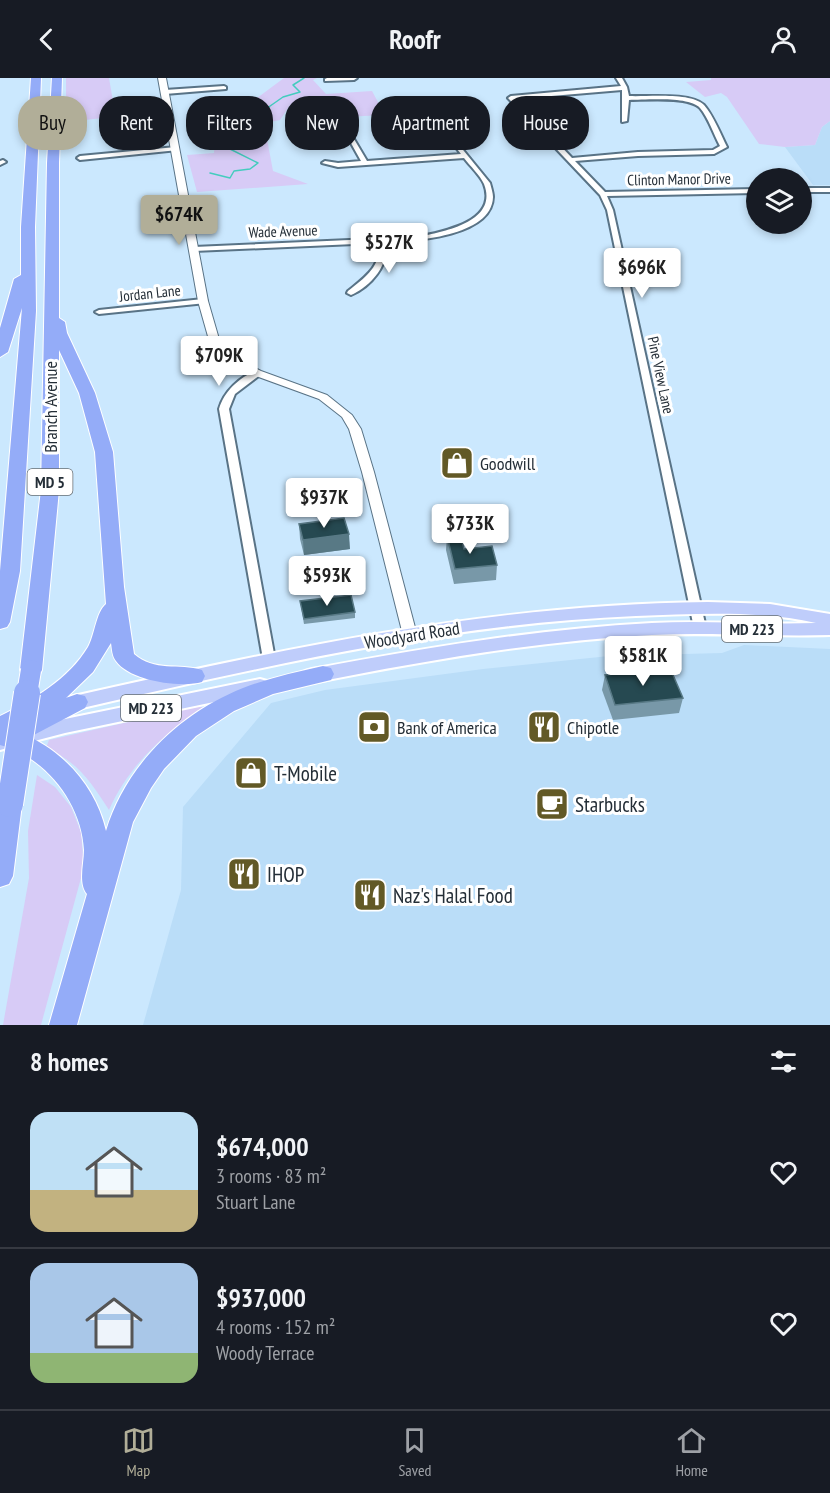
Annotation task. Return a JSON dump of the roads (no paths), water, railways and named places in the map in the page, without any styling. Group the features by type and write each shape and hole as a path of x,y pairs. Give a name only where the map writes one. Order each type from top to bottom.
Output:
{"highway":[{"name":"Branch Avenue","path":"0,622 10,572 19,463 29,311 28,241 36,78"},
{"name":"Branch Avenue","path":"0,876 31,670 50,490 52,170 57,78"},
{"path":"0,352 18,296 28,241"},
{"path":"52,292 59,333 87,393 104,452 114,586 124,657 137,668 158,673 194,676"},
{"path":"7,729 78,676 87,666 107,630 114,586"},
{"path":"63,1025 121,822 131,796 151,767 194,725 248,695 323,674"},
{"path":"7,729 77,702"},
{"path":"7,729 65,726"},
{"path":"7,729 70,780 88,807 96,832 96,870 91,927"}],"main road":[{"name":"Woodyard Road","path":"77,702 269,659 507,620 601,611 694,608 795,613 830,620"},
{"name":"Woodyard Road","path":"65,726 323,674 445,652 564,636 700,628 830,629"},
{"path":"323,674 393,650 410,635 440,639 564,636"}],"street":[{"path":"162,78 203,301 216,347 229,359 257,373 323,397 346,415 355,429 394,565 410,635"},
{"path":"327,80 354,78"},
{"path":"619,78 625,85 623,88 626,91 624,121"},
{"path":"165,92 224,88"},
{"name":"Pine View Lane","path":"623,88 511,98 603,194 612,215 614,236 700,628"},
{"path":"569,160 638,154 714,152 724,147 698,104 682,99 626,98"},
{"path":"80,158 176,149"},
{"path":"358,150 365,163"},
{"name":"Wade Avenue","path":"194,249 417,239 450,232 475,221 488,208 492,196 487,183 460,150"},
{"path":"325,163 338,165 465,156"},
{"path":"812,190 830,190"},
{"name":"Clinton Manor Drive","path":"603,194 746,191"},
{"path":"351,292 374,273 382,261 383,248 380,241"},
{"name":"Jordan Lane","path":"99,312 203,301"},
{"path":"257,373 232,391 224,409 269,659"}],"waterway":[{"path":"210,173 230,178 234,171 250,169 258,163 230,149 249,131 261,126 263,111 283,97 300,92 293,85 304,78"}],"place":[{"name":"Goodwill","path":"457,463"},
{"name":"Bank of America","path":"374,727"},
{"name":"Chipotle","path":"544,727"},
{"name":"T-Mobile","path":"251,773"},
{"name":"Starbucks","path":"552,804"},
{"name":"IHOP","path":"244,874"},
{"name":"Naz's Halal Food","path":"370,895"}]}
